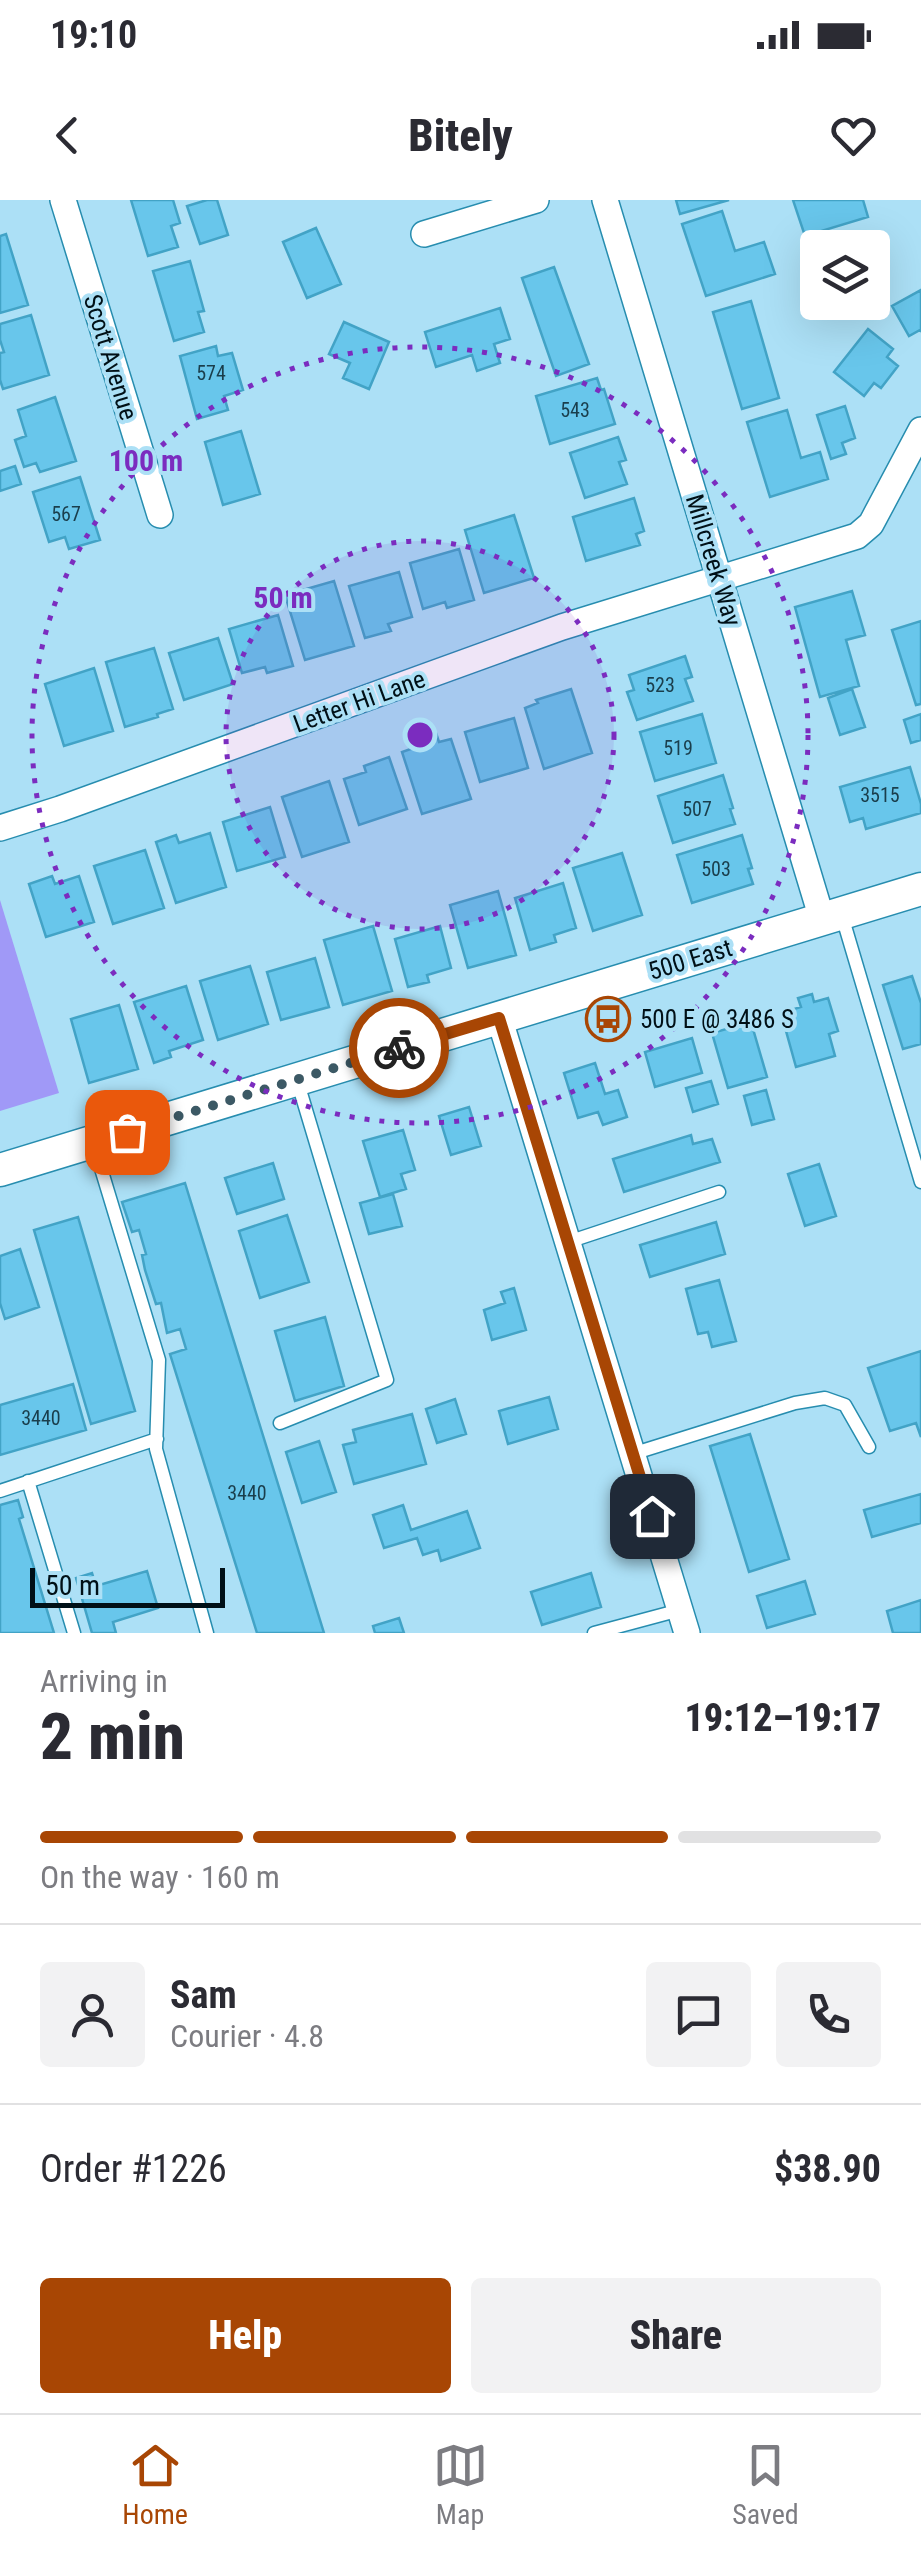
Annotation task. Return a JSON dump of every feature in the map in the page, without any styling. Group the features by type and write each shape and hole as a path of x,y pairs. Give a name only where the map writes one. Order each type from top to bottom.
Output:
{"street":[{"name":"Scott Avenue","path":"63,200 160,515"},
{"path":"424,234 536,200"},
{"name":"Millcreek Way","path":"605,200 720,579 832,916"},
{"name":"Letter Hi Lane","path":"0,828 562,628 858,536 872,524 921,430"},
{"name":"500 East","path":"0,1170 921,890"},
{"path":"499,1018 684,1621"}],"lane":[{"path":"832,916 921,1182"},
{"path":"280,1422 387,1380 297,1079"},
{"path":"93,1142 159,1360 156,1450 207,1633"},
{"path":"568,1242 719,1192"},
{"path":"632,1454 795,1403 825,1398 845,1405 869,1447"},
{"path":"0,1491 156,1439"},
{"path":"28,1481 74,1633"},
{"path":"594,1633 684,1621"}],"shaded area":[{"path":"0,900 59,1093 0,1111"}],"building":[{"path":"131,200 173,200 180,223 171,226 178,247 148,256"},
{"path":"217,200 228,235 200,244 187,206"},
{"path":"676,200 729,200 680,214"},
{"path":"793,200 863,200 868,217 825,230 803,230"},
{"path":"722,211 735,251 764,242 775,274 706,296 682,224"},
{"path":"316,228 341,284 307,298 283,242"},
{"path":"6,234 28,305 0,313 0,236"},
{"path":"190,261 204,311 198,312 204,332 174,341 153,271"},
{"path":"554,267 589,364 556,376 522,278"},
{"path":"921,290 921,331 909,336 892,306"},
{"path":"751,301 779,398 742,409 713,312"},
{"path":"500,308 510,339 494,344 500,363 477,371 472,355 436,367 425,332"},
{"path":"31,315 49,375 3,389 0,324"},
{"path":"344,322 389,342 369,389 343,378 350,363 329,354"},
{"path":"868,329 893,349 887,357 898,366 881,388 874,383 864,396 834,372"},
{"path":"216,346 218,356 232,353 243,390 224,396 228,410 197,419 180,356"},
{"path":"597,378 615,424 550,444 536,396"},
{"path":"55,397 76,461 40,472 36,463 24,467 15,440 26,436 18,410"},
{"path":"845,406 855,438 842,443 846,454 831,459 817,415"},
{"path":"787,410 801,458 820,452 828,479 770,497 747,422"},
{"path":"241,431 260,494 223,505 205,442"},
{"path":"618,437 626,460 619,462 627,484 585,498 570,453"},
{"path":"15,466 21,484 0,491 0,471"},
{"path":"80,477 100,540 69,549 65,537 49,542 33,492"},
{"path":"634,498 644,531 636,534 640,545 586,561 573,517"},
{"path":"514,515 534,578 484,593 465,530"},
{"path":"459,549 474,600 447,608 445,602 423,609 410,563"},
{"path":"399,572 412,617 388,624 391,631 365,638 349,586"},
{"path":"334,581 354,646 305,660 285,595"},
{"path":"852,591 865,635 846,640 859,686 820,697 795,607"},
{"path":"278,615 293,666 267,673 265,667 242,673 229,629"},
{"path":"921,621 921,704 916,705 892,630"},
{"path":"218,638 233,684 184,700 169,653"},
{"path":"154,648 173,709 125,727 106,662"},
{"path":"685,656 692,677 685,679 693,701 637,720 627,692 634,690 629,675"},
{"path":"94,668 113,731 64,746 45,684"},
{"path":"571,689 592,753 544,769 525,708 538,703 536,700"},
{"path":"852,689 865,727 840,735 828,698"},
{"path":"702,714 716,763 655,781 640,732"},
{"path":"921,714 921,740 911,743 904,720"},
{"path":"514,718 528,768 480,782 465,732"},
{"path":"436,733 439,742 451,739 471,799 422,814 402,752 425,744 423,737"},
{"path":"389,757 407,809 359,825 344,779 366,772 364,766"},
{"path":"910,767 921,813 866,829 863,818 850,822 840,787"},
{"path":"723,775 735,824 673,843 658,796"},
{"path":"329,781 349,842 302,857 282,797"},
{"path":"270,807 285,857 237,871 223,822"},
{"path":"210,833 226,887 176,903 156,842 176,835 179,843"},
{"path":"742,835 753,884 692,903 677,855"},
{"path":"145,850 164,908 113,924 94,866"},
{"path":"622,853 642,915 593,931 573,868"},
{"path":"52,876 55,884 79,876 94,922 46,937 29,884"},
{"path":"563,883 576,928 554,935 556,942 530,950 515,898"},
{"path":"498,891 516,955 468,968 450,905"},
{"path":"373,926 392,991 343,1005 324,940"},
{"path":"440,926 451,968 427,975 429,982 408,987 395,939"},
{"path":"315,958 329,1007 281,1020 267,972"},
{"path":"250,966 268,1024 218,1040 200,981"},
{"path":"912,976 921,1003 921,1044 903,1049 883,985"},
{"path":"186,986 203,1040 169,1051 171,1057 154,1063 134,1002"},
{"path":"812,994 814,1002 828,998 838,1031 829,1034 835,1056 796,1067 781,1013 801,1007 798,998"},
{"path":"119,1005 138,1069 89,1083 71,1019"},
{"path":"751,1022 767,1077 728,1088 712,1033"},
{"path":"692,1038 702,1073 655,1087 645,1052"},
{"path":"595,1063 605,1094 618,1090 627,1117 603,1125 598,1112 578,1118 564,1073"},
{"path":"711,1081 718,1104 693,1112 686,1088"},
{"path":"766,1090 774,1119 752,1125 744,1096"},
{"path":"469,1107 481,1146 451,1155 439,1116"},
{"path":"403,1130 415,1170 401,1174 406,1189 380,1197 363,1141"},
{"path":"691,1135 693,1144 712,1139 720,1162 624,1192 613,1159"},
{"path":"273,1163 284,1199 237,1214 225,1178"},
{"path":"819,1164 836,1216 805,1226 788,1174"},
{"path":"185,1183 324,1633 257,1633 170,1354 186,1349 180,1329 167,1333 161,1303 156,1304 145,1270 142,1255 146,1254 139,1230 132,1232 122,1202"},
{"path":"393,1194 402,1226 369,1234 360,1203"},
{"path":"287,1215 309,1282 260,1298 239,1231"},
{"path":"78,1217 135,1411 91,1424 34,1230"},
{"path":"716,1222 725,1254 650,1277 640,1245"},
{"path":"20,1249 39,1307 5,1319 0,1303 0,1256"},
{"path":"719,1280 736,1341 712,1347 708,1332 698,1334 686,1289"},
{"path":"514,1288 526,1330 492,1340 484,1310 505,1303 501,1292"},
{"path":"325,1317 344,1386 295,1401 275,1331"},
{"path":"921,1351 921,1437 916,1423 890,1431 868,1368"},
{"path":"73,1384 86,1430 0,1455 0,1405"},
{"path":"549,1397 558,1429 508,1444 499,1411"},
{"path":"455,1399 466,1434 437,1443 426,1409"},
{"path":"412,1414 426,1464 354,1484 343,1445 356,1442 353,1430"},
{"path":"750,1434 789,1559 749,1572 710,1446"},
{"path":"319,1441 336,1492 302,1503 286,1452"},
{"path":"921,1494 921,1523 872,1537 864,1510"},
{"path":"18,1500 23,1517 19,1519 54,1633 0,1633 0,1505"},
{"path":"403,1505 411,1530 467,1511 480,1548 441,1561 438,1550 423,1555 417,1538 384,1548 373,1515"},
{"path":"147,1571 158,1608 113,1622 116,1633 92,1633 76,1578 92,1573 96,1586"},
{"path":"591,1573 601,1607 542,1625 531,1592"},
{"path":"805,1581 815,1614 767,1628 757,1596"},
{"path":"921,1600 921,1633 893,1633 887,1611"},
{"path":"399,1618 404,1633 375,1633 373,1626"}],"way so far":[{"path":"127,1132 399,1048"}],"place":[{"name":"500 E @ 3486 S","path":"608,1019"}],"route":[{"path":"399,1048 499,1018 652,1516"}]}
